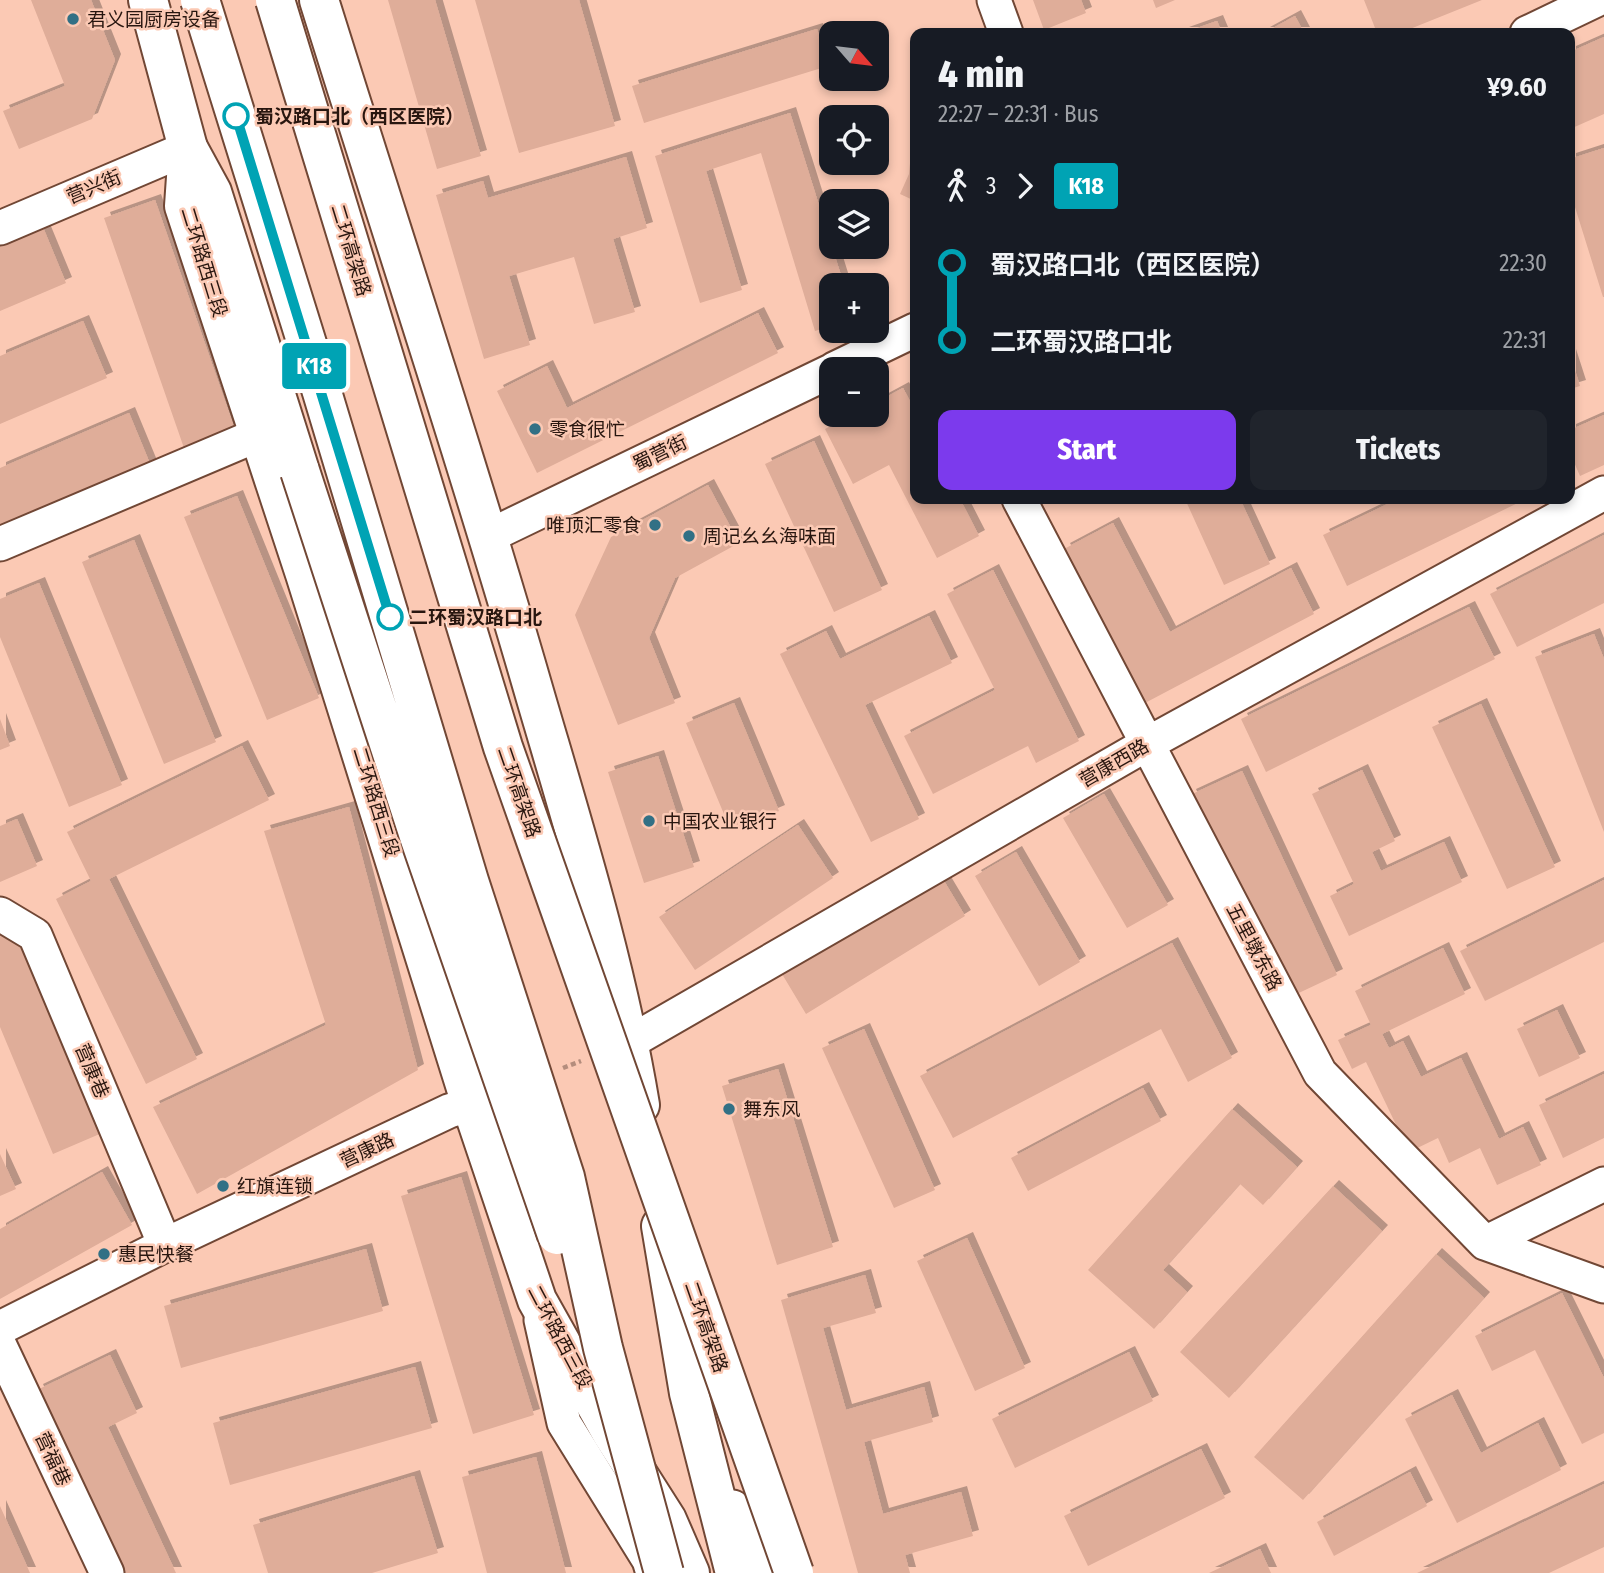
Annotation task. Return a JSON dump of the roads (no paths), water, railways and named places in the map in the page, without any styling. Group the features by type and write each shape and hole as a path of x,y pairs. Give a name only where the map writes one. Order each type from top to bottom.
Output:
{"main road":[{"name":"二环路西三段","path":"148,0 188,148 184,206 260,434 471,1104 537,1300 611,1432 667,1520 690,1573"},
{"path":"200,0 470,881 565,1177 603,1348 664,1573"},
{"name":"二环高架路","path":"275,0 503,747 794,1573"},
{"path":"319,0 489,536 603,926 630,1042 689,1393 735,1573"},
{"path":"188,148 212,192 420,839 542,1192 603,1348"}],"street":[{"path":"994,0 1004,28"},
{"path":"1537,28 1596,0"},
{"name":"营兴街","path":"0,228 188,148"},
{"name":"蜀营街","path":"860,357 910,332"},
{"name":"蜀营街","path":"489,536 819,377"},
{"path":"0,544 260,434"},
{"name":"营康西路","path":"630,1042 1147,744 1604,493"},
{"name":"五里墩东路","path":"1022,504 1320,1073 1485,1243 1604,1286"},
{"name":"营康巷","path":"0,914 35,935 165,1245"},
{"name":"营康路","path":"0,1328 165,1245 449,1111 471,1104"},
{"path":"1485,1243 1604,1185"},
{"path":"537,1300 564,1423 649,1560 653,1573"},
{"name":"营福巷","path":"0,1346 107,1573"},
{"path":"689,1393 758,1573"}],"place":[{"name":"君义园厨房设备","path":"73,19"},
{"name":"蜀汉路口北（西区医院）","path":"236,116"},
{"name":"零食很忙","path":"535,429"},
{"name":"唯顶汇零食","path":"655,525"},
{"name":"周记幺幺海味面","path":"689,536"},
{"name":"二环蜀汉路口北","path":"390,617"},
{"name":"中国农业银行","path":"649,821"},
{"name":"舞东风","path":"729,1109"},
{"name":"红旗连锁","path":"223,1186"},
{"name":"惠民快餐","path":"104,1254"}]}
